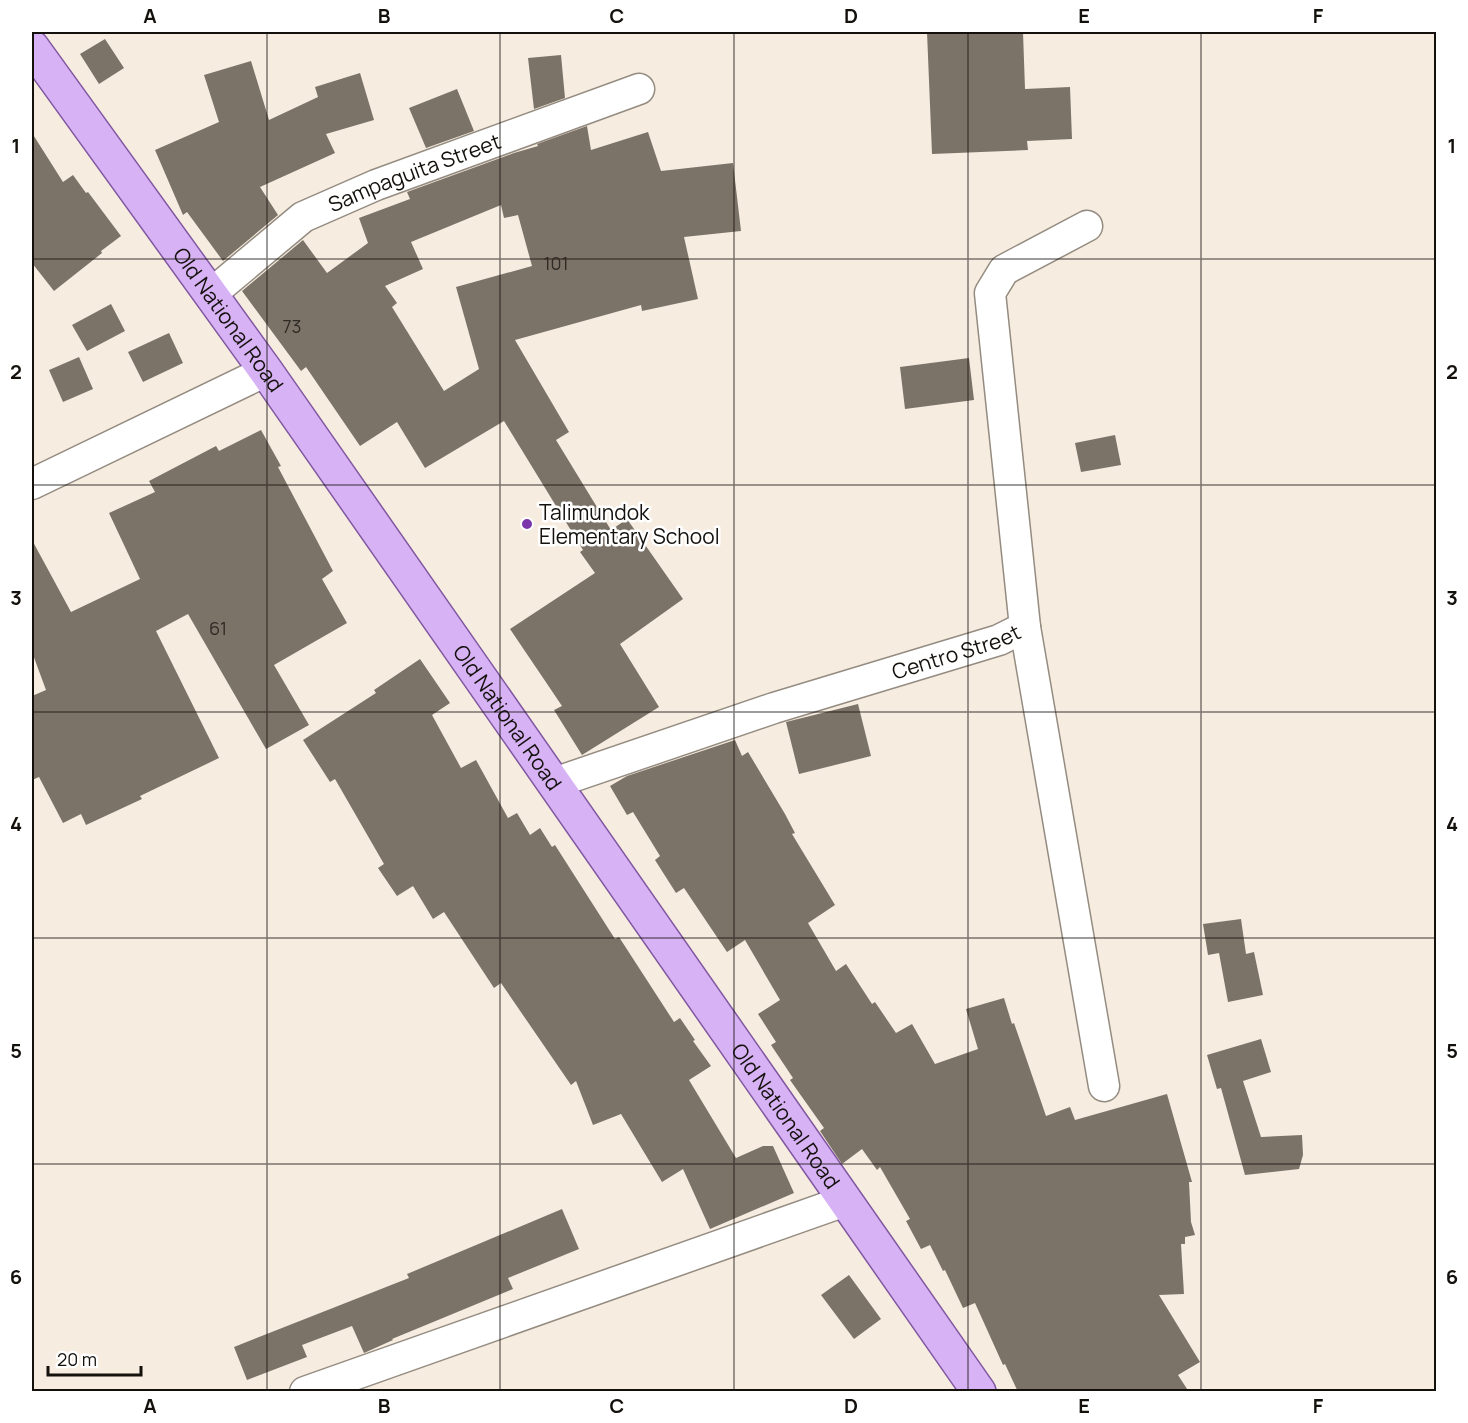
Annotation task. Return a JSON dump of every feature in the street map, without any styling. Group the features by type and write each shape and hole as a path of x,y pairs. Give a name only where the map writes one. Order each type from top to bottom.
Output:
{"main road":[{"name":"Old National Road","path":"32,47 266,371 979,1392"}],"street":[{"name":"Sampaguita Street","path":"211,294 303,217 376,185 639,89"},
{"name":"Centro Street","path":"554,783 774,708 999,640 1025,627 990,293 1004,270 1087,226"},
{"path":"32,484 266,371"},
{"path":"1025,627 1104,1086"},
{"path":"305,1392 846,1201"}],"building":[{"path":"927,32 1023,32 1025,89 1070,87 1072,139 1027,141 1028,150 932,154"},
{"path":"105,39 124,68 99,84 80,54"},
{"path":"561,55 565,98 534,109 528,58"},
{"path":"251,61 269,120 318,97 315,87 360,73 374,120 326,134 335,153 260,187 278,215 223,261 187,212 183,215 155,150 219,122 204,75"},
{"path":"457,89 474,131 426,148 409,108"},
{"path":"587,126 591,150 648,132 661,171 733,163 741,231 684,237 698,299 642,311 641,305 515,340 569,432 556,440 611,530 627,519 683,599 620,644 659,707 582,755 554,710 562,706 510,629 595,573 580,552 583,550 504,421 425,468 397,422 360,446 306,367 301,371 242,291 303,240 327,273 368,243 359,218 410,199 407,192 538,146 537,144","holes":["501,205 504,218 518,215 532,266 456,287 479,369 444,391 392,307 397,303 385,286 423,269 411,242"]},
{"path":"32,133 63,182 73,175 121,236 54,291 32,263"},
{"path":"111,304 125,331 87,351 72,325"},
{"path":"169,333 183,363 143,382 128,352"},
{"path":"79,357 93,389 63,402 49,370"},
{"path":"969,358 974,400 905,409 900,367"},
{"path":"261,430 333,571 322,579 347,623 274,665 309,725 266,749 188,614 156,631 219,758 140,796 142,799 86,825 81,814 63,823 39,777 32,780 32,696 46,690 32,652 32,540 71,612 140,579 109,513 155,492 149,481 216,446 219,451"},
{"path":"1115,435 1121,465 1081,472 1075,443"},
{"path":"420,659 450,703 432,715 461,768 476,760 508,818 517,813 530,835 540,828 552,847 555,845 615,939 619,937 674,1022 680,1018 711,1066 689,1080 736,1158 763,1146 773,1146 794,1193 710,1229 683,1169 662,1182 621,1114 593,1125 576,1081 571,1085 501,983 494,988 444,912 433,919 413,886 397,896 378,868 384,864 335,779 330,782 303,740 376,693 374,690"},
{"path":"858,704 871,756 799,774 786,722"},
{"path":"735,740 742,756 748,752 785,814 795,833 792,834 835,905 808,923 836,971 846,964 872,1004 875,1002 896,1033 912,1024 935,1064 978,1049 966,1009 1004,998 1046,1116 1070,1107 1075,1120 1167,1094 1192,1182 1189,1182 1191,1222 1195,1235 1185,1237 1185,1244 1181,1244 1184,1294 1159,1295 1200,1362 1178,1375 1189,1392 1018,1392 975,1303 963,1308 930,1245 921,1249 906,1221 910,1219 880,1167 877,1170 862,1149 842,1164 820,1131 824,1128 790,1080 793,1078 771,1045 776,1042 758,1014 780,1000 745,940 727,952 684,888 676,893 655,860 660,856 633,812 627,815 610,786 627,776"},
{"path":"1241,919 1246,954 1254,952 1263,995 1228,1002 1219,953 1208,955 1203,924"},
{"path":"1261,1039 1271,1072 1243,1081 1261,1137 1302,1135 1303,1155 1299,1169 1245,1175 1221,1088 1217,1089 1207,1055"},
{"path":"562,1209 579,1249 508,1278 513,1289 392,1339 364,1353 352,1326 302,1345 307,1357 247,1380 234,1347 409,1278 407,1274"},
{"path":"849,1275 881,1319 854,1339 821,1295"}],"place":[{"name":"Talimundok Elementary School","path":"527,524"}]}
